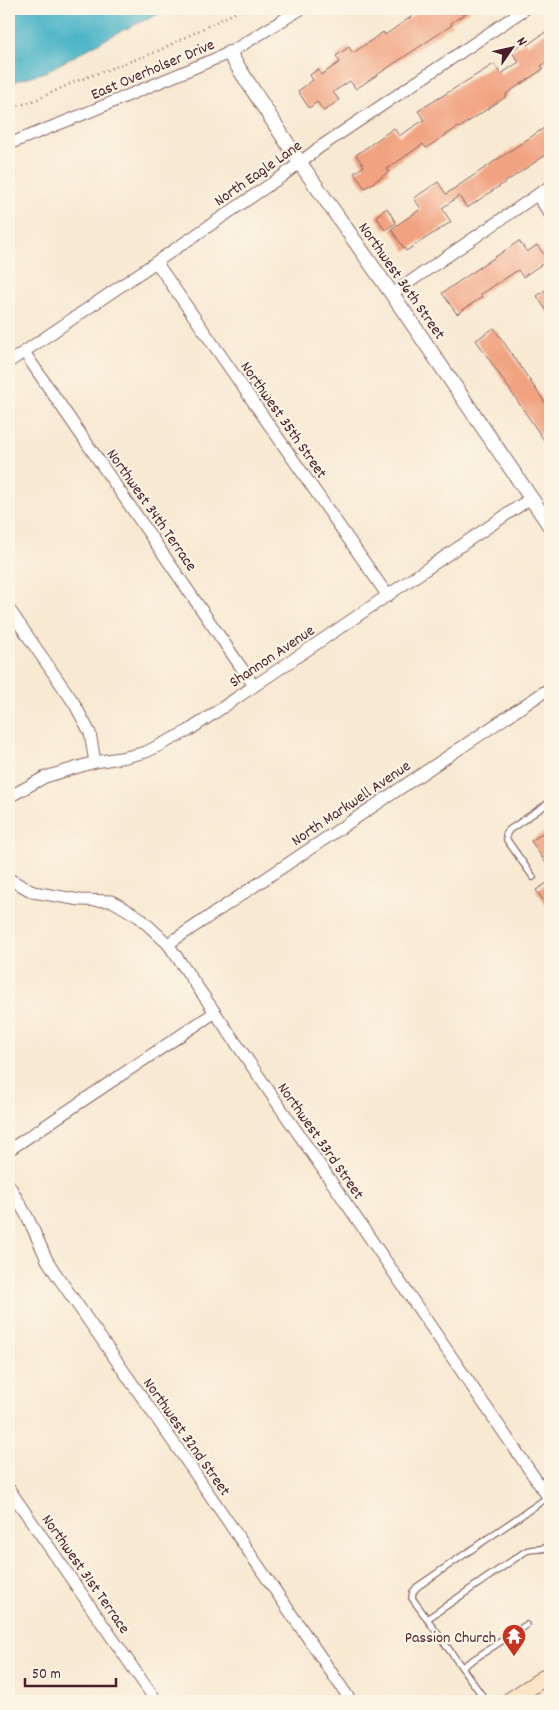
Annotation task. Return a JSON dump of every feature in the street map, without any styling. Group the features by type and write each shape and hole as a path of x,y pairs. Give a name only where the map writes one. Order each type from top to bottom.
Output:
{"main road":[{"path":"509,1701 550,1674"}],"street":[{"name":"East Overholser Drive","path":"9,144 229,53 301,9"},
{"name":"North Eagle Lane","path":"9,362 281,177 320,147 525,9"},
{"name":"Northwest 36th Street","path":"229,53 300,163 550,526"},
{"path":"392,294 550,186"},
{"path":"537,195 550,214"},
{"name":"Northwest 35th Street","path":"156,262 388,596"},
{"name":"Northwest 34th Terrace","path":"24,352 254,686"},
{"name":"Shannon Avenue","path":"9,798 45,777 95,762 126,758 146,752 188,731 531,498"},
{"path":"9,610 78,710 90,732 95,762"},
{"name":"North Markwell Avenue","path":"168,944 550,688"},
{"name":"Northwest 33rd Street","path":"9,879 33,892 80,900 112,901 139,917 168,944 549,1499"},
{"path":"9,1150 214,1013"},
{"name":"Northwest 32nd Street","path":"9,1184 56,1274 351,1701"},
{"name":"Northwest 31st Terrace","path":"9,1489 156,1701"}],"lane":[{"path":"533,877 506,836 509,830 550,802"},
{"path":"486,1701 412,1598 413,1592 417,1587 549,1499"},
{"path":"427,1619 526,1551 533,1548 547,1548 550,1546"},
{"path":"462,1668 526,1625"}],"path":[{"path":"9,109 160,50 242,9"}],"water":[{"path":"9,9 170,9 119,32 45,72 9,83"}],"building":[{"path":"416,9 472,9 451,23 452,25 356,89 350,81 333,92 339,100 324,111 317,102 309,108 298,91 313,80 310,75 318,69 321,75 340,62 336,56 349,47 353,53 383,32 385,35 418,12"},
{"path":"550,29 550,59 541,66 543,69 459,128 426,148 423,144 387,169 389,172 365,188 354,173 364,166 356,155 394,128 399,136 424,120 418,111 494,64 501,74 519,62 511,51 525,42 527,45"},
{"path":"550,124 550,152 467,208 459,196 442,208 451,222 406,251 391,229 421,209 414,198 438,182 446,194"},
{"path":"387,208 396,223 385,230 376,216"},
{"path":"519,241 527,252 537,245 548,260 523,277 518,270 480,295 482,297 457,314 442,293"},
{"path":"550,287 550,316 537,296"},
{"path":"494,328 550,410 550,449 476,340"},
{"path":"550,828 550,869 531,841"},
{"path":"550,881 550,910 536,890"}],"place":[{"name":"Passion Church","path":"514,1657"}]}
